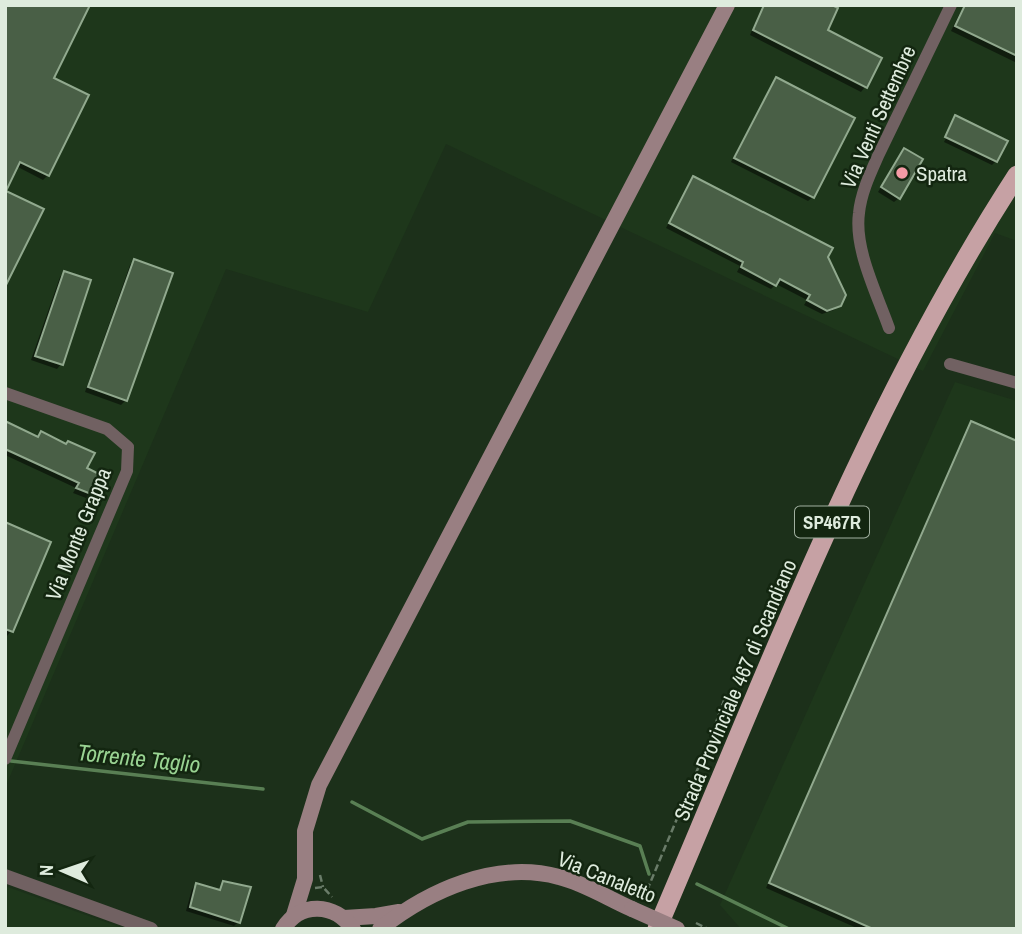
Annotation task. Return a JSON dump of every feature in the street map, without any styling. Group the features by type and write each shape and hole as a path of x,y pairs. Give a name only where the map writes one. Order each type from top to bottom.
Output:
{"highway":[{"name":"Strada Provinciale 467 di Scandiano","path":"676,884 873,432 919,339 984,225 1017,175"},
{"path":"650,929 676,884"},
{"path":"659,929 676,884"}],"main road":[{"path":"282,929 294,915 305,879 305,831 319,785 727,5"},
{"name":"Via Canaletto","path":"380,929 401,912 479,876 536,872 562,877 636,907 677,929"},
{"path":"305,879 325,908 349,923"},
{"path":"294,915 309,909 325,908"},
{"name":"Via Canaletto","path":"349,923 401,912"}],"street":[{"name":"Via Venti Settembre","path":"888,328 860,244 860,206 878,156 951,5"},
{"path":"950,364 1017,383"},
{"name":"Via Monte Grappa","path":"5,393 107,429 128,447 127,471 5,759"},
{"path":"5,876 151,929"}],"path":[{"path":"636,907 704,755 726,695"},
{"path":"696,923 708,929"}],"shaded area":[{"path":"5,5 1017,5 1017,241 995,233 923,371 446,144 368,312 226,269 5,788"},
{"path":"955,382 1017,401 1017,929 741,929 720,905"},
{"path":"5,886 125,929 5,929"}],"building":[{"path":"5,5 90,5 54,78 89,95 49,176 20,162 6,191 44,209 5,287"},
{"path":"764,5 832,5 838,8 828,30 882,58 867,88 753,30"},
{"path":"965,5 1017,5 1017,56 955,26"},
{"path":"776,77 855,118 814,198 734,158"},
{"path":"955,115 1008,141 997,162 945,137"},
{"name":"Spatra","path":"904,148 923,159 900,199 881,187"},
{"path":"693,176 833,248 828,257 846,295 841,306 827,311 807,300 810,295 780,279 776,286 741,267 743,262 669,223"},
{"path":"134,259 173,273 127,401 88,387"},
{"path":"64,271 91,280 63,365 35,356"},
{"path":"5,421 38,437 41,431 66,444 68,441 95,453 87,468 101,475 91,494 76,488 79,483 5,449"},
{"path":"971,421 1017,441 1017,929 873,929 769,883"},
{"path":"5,522 51,542 13,632 5,629"},
{"path":"223,881 251,887 240,923 190,907 196,883 220,890"}],"waterway":[{"name":"Torrente Taglio","path":"11,761 263,789"},
{"name":"Torrente Taglio","path":"352,802 422,839 468,822 570,821 640,846 649,874"},
{"name":"Torrente Taglio","path":"697,884 789,929"}],"place":[{"name":"Spatra","path":"902,173"}]}
